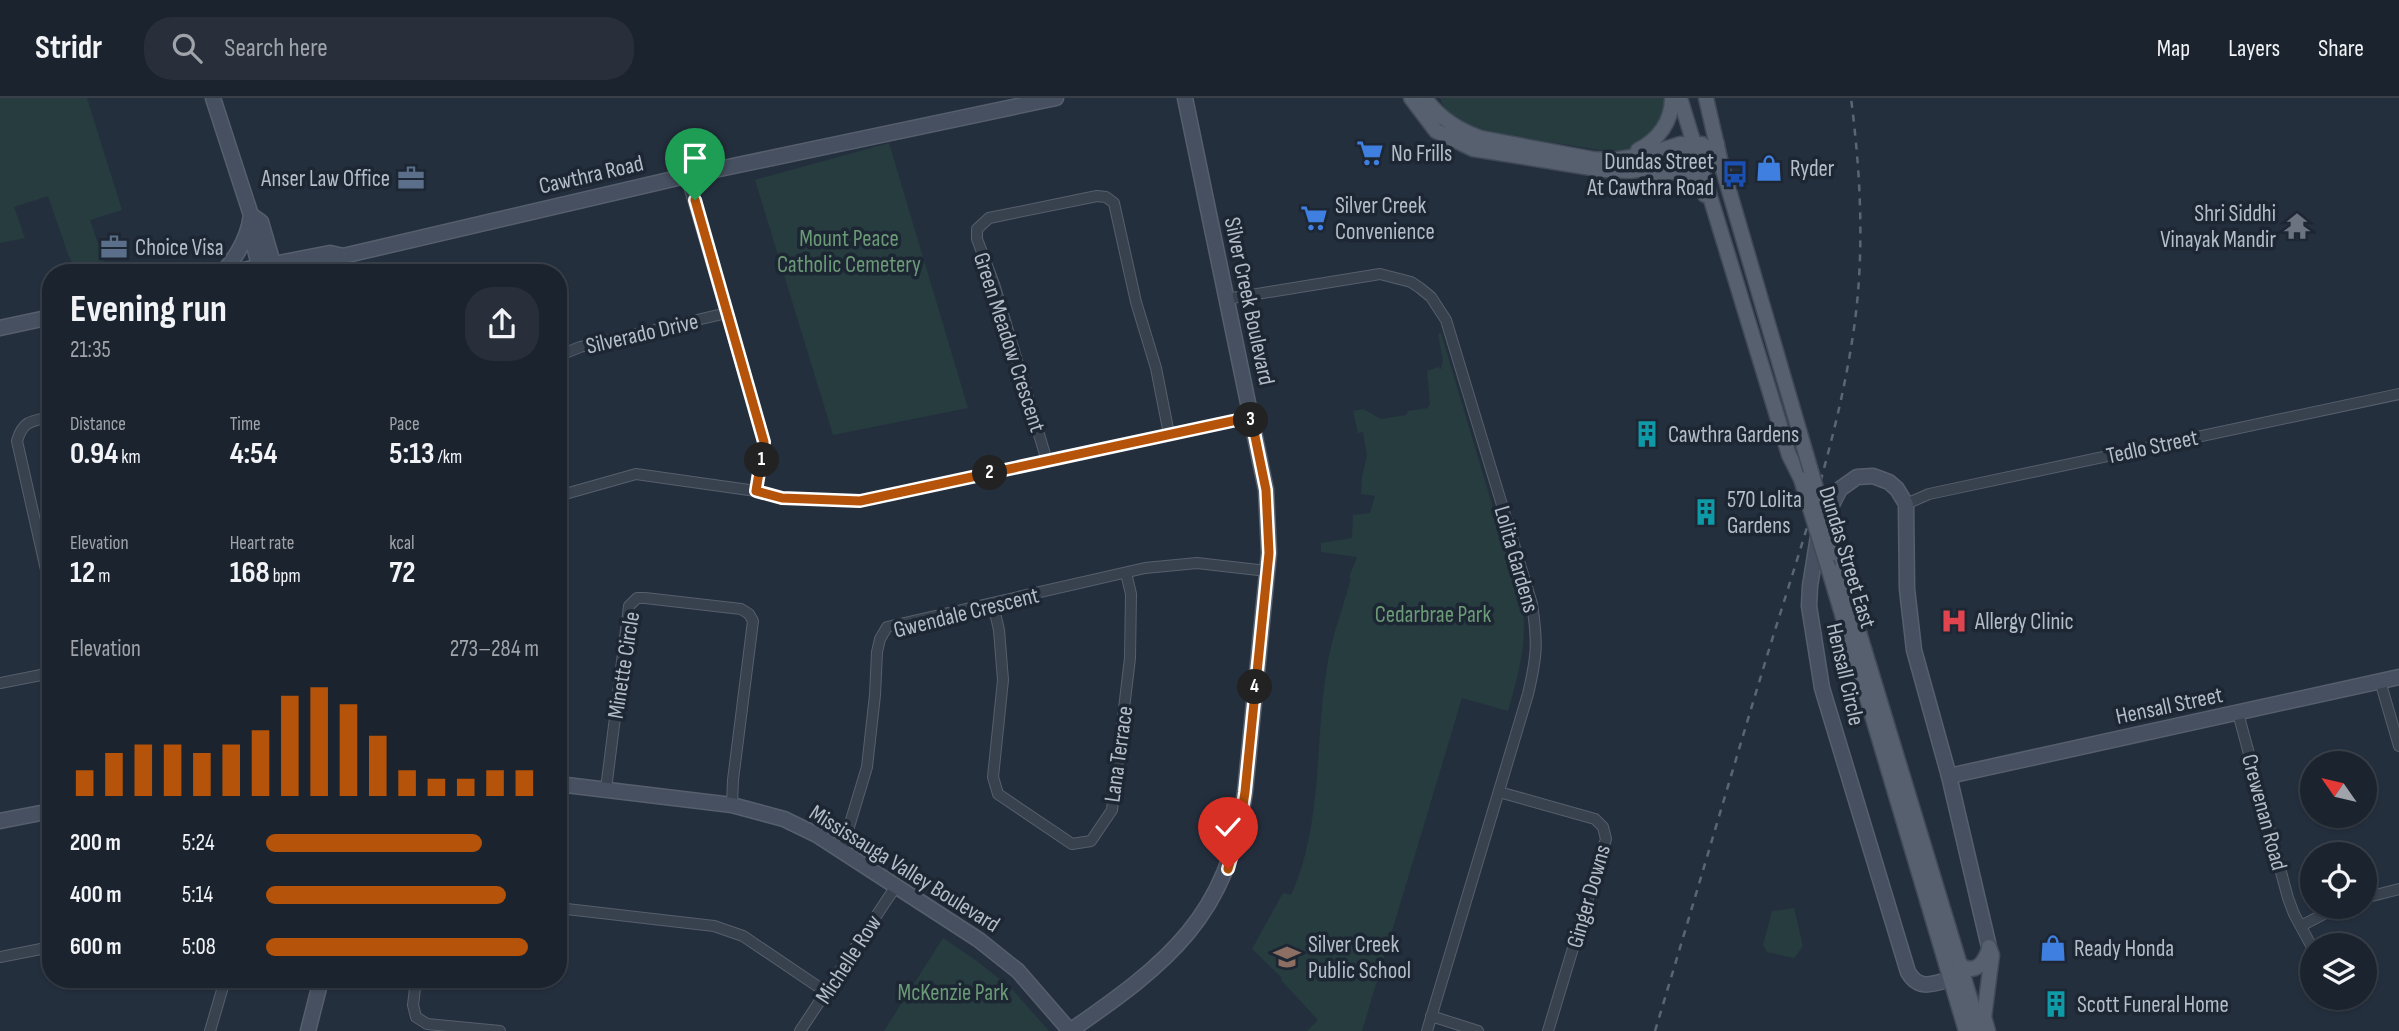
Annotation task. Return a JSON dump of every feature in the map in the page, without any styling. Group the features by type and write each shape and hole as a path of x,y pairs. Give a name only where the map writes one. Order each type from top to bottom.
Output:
{"main road":[{"path":"1435,98 1439,115"},
{"path":"1624,157 1650,144 1658,136 1669,117 1672,98"},
{"name":"Dundas Street East","path":"1680,98 1789,455 1801,479 1828,567 1966,1031"},
{"name":"Dundas Street East","path":"1706,98 1835,553 1980,1031"},
{"path":"1415,99 1464,132 1481,138 1593,159 1612,160 1649,154 1680,144 1695,149"},
{"path":"1415,99 1436,131 1474,149 1597,169 1630,171 1662,165 1695,149 1717,144"},
{"path":"1630,171 1638,178 1672,171 1693,178 1703,189 1720,231"},
{"path":"1959,964 1968,969 1977,968 1984,962 1989,947"},
{"path":"1988,1031 1984,1017 1993,955 1989,947"}],"street":[{"path":"213,98 266,264"},
{"name":"Cawthra Road","path":"287,264 330,253 343,256 687,176 1055,98"},
{"name":"Silver Creek Boulevard","path":"1070,1031 1154,968 1178,946 1202,916 1228,869 1240,825 1245,792 1269,553 1266,490 1185,98"},
{"path":"687,176 764,442 756,491"},
{"name":"Green Meadow Crescent","path":"1047,461 994,284 977,239 977,229 989,218 1097,196 1106,197 1114,203 1136,302 1156,368 1169,434"},
{"path":"230,264 250,220"},
{"name":"Cawthra Road","path":"336,264 343,256"},
{"name":"Lolita Gardens","path":"1226,299 1380,274 1411,282 1431,297 1446,320 1532,604 1537,639 1536,661 1528,694 1427,1031"},
{"name":"Silverado Drive","path":"567,353 587,345 727,313"},
{"path":"0,328 42,319"},
{"name":"Tedlo Street","path":"1906,504 1929,494 2399,394"},
{"path":"567,493 636,474 756,491 782,498 860,501 1251,417"},
{"path":"42,419 29,421 21,429 18,441 42,552"},
{"name":"Hensall Circle","path":"1906,504 1893,485 1879,477 1857,477 1840,489 1819,530 1809,606 1815,655 1824,695 1908,972 1914,981 1921,985 1951,979"},
{"path":"1906,504 1907,589 1912,637 1921,681 1949,776 1989,947"},
{"name":"Gwendale Crescent","path":"842,850 867,767 877,652 880,639 887,628 1145,568 1197,564 1267,571"},
{"name":"Lana Terrace","path":"993,604 999,630 1003,680 993,777 998,794 1072,844 1091,841 1112,810 1130,658 1131,594 1126,573"},
{"name":"Minette Circle","path":"606,789 629,606 636,598 645,598 741,609 749,614 753,621 732,805"},
{"path":"0,683 42,675"},
{"name":"Hensall Street","path":"1949,776 2399,677"},
{"path":"2380,681 2399,746"},
{"name":"Crewenan Road","path":"2238,713 2288,898 2305,933"},
{"name":"Mississauga Valley Boulevard","path":"567,785 732,805 784,819 842,850 979,940 1018,971 1070,1031"},
{"name":"Ginger Downs","path":"1499,792 1595,819 1603,827 1606,839 1548,1031"},
{"path":"0,821 42,813"},
{"name":"Michelle Row","path":"800,1031 896,886"},
{"path":"2377,895 2399,889"},
{"path":"567,909 714,926 743,936 826,992"},
{"path":"2301,926 2314,919"},
{"path":"0,957 42,949"},
{"path":"210,1031 223,988"},
{"path":"308,1031 319,988"},
{"path":"415,988 413,1005 416,1017 427,1024 500,1031"},
{"path":"1431,1016 1478,1031"}],"green space":[{"path":"0,98 87,98 122,210 90,220 105,264 73,264 48,196 14,207 25,238 0,243"},
{"path":"1440,98 1666,98 1660,127 1634,148 1606,151 1480,131 1456,119"},
{"name":"Mount Peace Catholic Cemetery","path":"889,143 968,408 833,435 755,180"},
{"name":"Cedarbrae Park","path":"1441,333 1523,609 1521,660 1508,711 1462,698 1362,1031 1307,1031 1318,1020 1282,978 1252,949 1283,893 1291,895 1309,839 1328,661 1351,578 1349,577 1357,557 1321,552 1321,543 1352,538 1353,515 1370,513 1375,496 1361,494 1367,456 1363,432 1358,433 1353,411 1363,409 1381,419 1428,408 1430,404 1427,371 1438,367 1441,369 1443,361 1438,334"},
{"path":"1794,908 1803,946 1794,958 1767,952 1763,945 1772,911"},
{"name":"McKenzie Park","path":"943,938 1011,988 1049,1031 884,1031"}],"railway":[{"path":"1655,1031 1826,461 1846,377 1857,305 1860,246 1859,187 1851,98"}],"place":[{"name":"No Frills","path":"1370,153"},
{"name":"Ryder","path":"1769,168"},
{"name":"Dundas Street At Cawthra Road","path":"1735,174"},
{"name":"Anser Law Office","path":"411,178"},
{"name":"Silver Creek Convenience","path":"1314,218"},
{"name":"Shri Siddhi Vinayak Mandir","path":"2297,226"},
{"name":"Choice Visa","path":"114,247"},
{"name":"Cawthra Gardens","path":"1647,434"},
{"name":"570 Lolita Gardens","path":"1706,512"},
{"name":"Allergy Clinic","path":"1954,621"},
{"name":"Ready Honda","path":"2053,948"},
{"name":"Silver Creek Public School","path":"1287,957"},
{"name":"Scott Funeral Home","path":"2056,1004"}],"route":[{"path":"695,200 764,442 756,491 782,498 860,501 1251,417 1266,490 1269,553 1245,792 1240,825 1228,869"}]}
